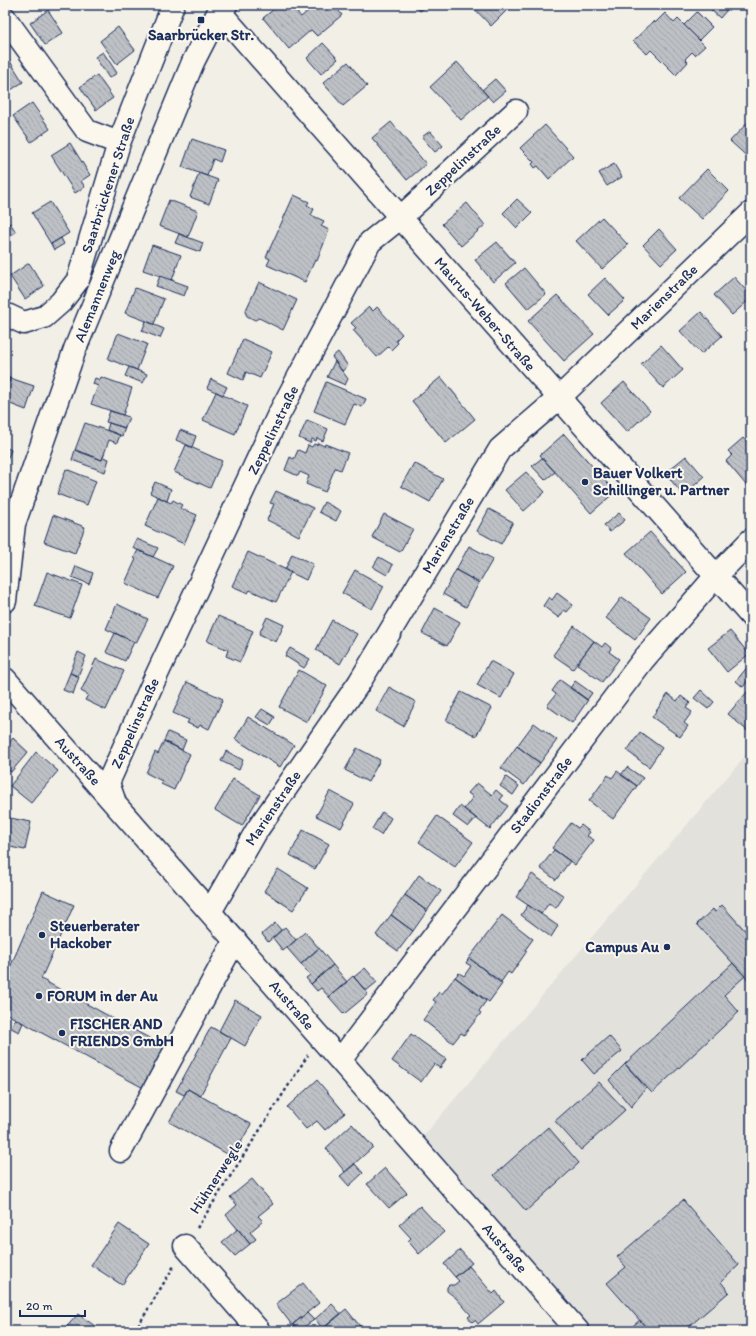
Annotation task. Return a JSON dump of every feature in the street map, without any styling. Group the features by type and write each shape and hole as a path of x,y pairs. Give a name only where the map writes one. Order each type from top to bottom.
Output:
{"street":[{"name":"Saarbrückener Straße","path":"5,314 24,323 44,317 61,302 78,280 119,143 173,5"},
{"name":"Maurus-Weber-Straße","path":"223,8 401,217 751,616"},
{"name":"Alemannenweg","path":"5,600 14,524 76,349 193,62 223,8"},
{"path":"5,18 87,131 119,143"},
{"name":"Zeppelinstraße","path":"114,800 108,783 151,687 278,416 370,242 401,217 516,111"},
{"name":"Marienstraße","path":"210,912 257,830 359,683 500,449 559,398 751,212"},
{"name":"Stadionstraße","path":"341,1059 643,660 716,576 751,540"},
{"name":"Austraße","path":"5,679 114,800 319,1037 341,1059 415,1146 578,1331"},
{"path":"121,1151 235,940"},
{"path":"186,1246 259,1331"}],"path":[{"name":"Hühnerwegle","path":"135,1331 186,1246 319,1037"}],"shaded area":[{"name":"Campus Au","path":"751,749 751,1331 578,1331 415,1146"}],"building":[{"path":"279,5 291,5 301,17 315,5 334,5 342,15 317,36 311,30 289,49 263,18"},
{"path":"415,5 428,5 420,11"},
{"path":"471,5 512,5 491,26"},
{"path":"714,5 731,5 720,18 711,10 715,6"},
{"path":"741,5 749,5 746,9"},
{"path":"749,5 751,5 751,14 746,9"},
{"path":"48,10 63,33 45,45 30,23"},
{"path":"697,12 712,27 699,40 684,25"},
{"path":"665,13 674,23 678,19 705,46 695,55 692,52 685,59 688,62 676,75 651,50 647,54 633,41 654,21 655,23"},
{"path":"118,27 135,50 117,64 100,41"},
{"path":"323,43 338,59 321,74 307,58"},
{"path":"103,52 117,73 109,78 95,57"},
{"path":"751,53 751,61 747,57"},
{"path":"8,58 23,82 5,94 5,60"},
{"path":"348,62 367,86 343,106 323,83"},
{"path":"457,62 488,96 461,120 430,87"},
{"path":"97,75 113,98 96,110 80,87"},
{"path":"495,79 506,91 493,102 482,90"},
{"path":"32,103 50,129 31,142 13,116"},
{"path":"751,119 751,160 730,141"},
{"path":"391,122 426,164 407,180 372,138"},
{"path":"545,125 573,156 549,179 538,166 535,168 532,164 534,162 520,148"},
{"path":"430,131 443,146 435,152 422,137"},
{"path":"192,139 224,150 220,162 213,159 207,176 182,167"},
{"path":"70,143 90,175 81,181 85,187 75,193 51,155"},
{"path":"614,164 622,177 607,186 599,173"},
{"path":"707,169 729,191 702,219 679,198"},
{"path":"199,173 218,180 209,204 190,197"},
{"path":"294,195 309,202 307,205 314,209 311,215 324,221 321,226 329,230 317,261 315,260 305,282 267,265 270,259 266,257"},
{"path":"517,199 532,213 517,228 503,213"},
{"path":"169,200 198,211 188,237 159,226"},
{"path":"50,202 69,233 51,244 32,213"},
{"path":"467,203 485,225 461,246 442,224"},
{"path":"602,217 628,245 602,269 576,241"},
{"path":"10,223 16,232 5,239 5,226"},
{"path":"659,229 677,249 661,264 643,245"},
{"path":"179,234 203,243 200,252 175,243"},
{"path":"61,238 64,244 54,250 51,244"},
{"path":"497,242 515,263 493,282 475,260"},
{"path":"152,245 181,255 172,280 143,270"},
{"path":"29,263 44,286 25,299 10,276"},
{"path":"524,268 546,294 528,309 506,283"},
{"path":"160,276 188,286 184,296 156,286"},
{"path":"734,277 751,296 751,298 732,315 714,295"},
{"path":"605,278 625,300 608,315 588,294"},
{"path":"259,282 297,300 283,330 259,318 255,320 247,316 245,312"},
{"path":"135,288 164,299 154,324 125,313"},
{"path":"557,295 594,334 564,361 528,321"},
{"path":"369,307 373,311 377,307 402,334 396,340 398,343 391,350 388,347 377,357 353,330 356,328 351,323"},
{"path":"701,312 722,336 701,354 680,331"},
{"path":"146,321 164,329 160,338 142,331"},
{"path":"118,333 147,344 137,370 108,359"},
{"path":"243,339 272,352 260,378 246,372 243,380 228,373"},
{"path":"661,345 683,370 663,388 641,364"},
{"path":"338,352 348,366 342,371 332,357"},
{"path":"335,361 348,379 345,385 327,377"},
{"path":"129,367 147,374 143,383 125,376"},
{"path":"5,376 10,378 5,392"},
{"path":"101,377 132,388 123,415 91,404 98,386 93,384 95,378 100,380"},
{"path":"441,377 475,419 446,443 412,401"},
{"path":"10,378 34,386 26,410 5,402 5,392"},
{"path":"211,379 227,387 223,395 207,388"},
{"path":"326,382 366,399 362,407 354,404 345,424 314,411"},
{"path":"624,382 650,411 627,432 601,403"},
{"path":"216,392 247,406 235,434 203,420"},
{"path":"110,411 129,417 125,428 106,422"},
{"path":"307,420 328,429 323,441 317,438 316,441 312,439 310,443 299,438"},
{"path":"85,423 120,435 117,443 109,440 102,460 75,450"},
{"path":"109,423 125,428 122,436 107,430"},
{"path":"180,430 196,436 192,447 176,440"},
{"name":"Bauer Volkert Schillinger u. Partner","path":"564,434 615,492 591,513 540,455"},
{"path":"743,438 751,447 751,491 726,461 732,455 728,451"},
{"path":"318,443 324,446 325,444 348,453 341,470 335,468 325,492 306,484 309,476 300,472 298,476 285,470 290,457 294,459 298,450 305,453 308,445 312,447 314,444 317,445"},
{"path":"186,445 222,461 210,488 174,472"},
{"path":"5,447 11,450 5,465"},
{"path":"75,450 102,460 103,457 109,459 105,472 72,460"},
{"path":"686,456 704,477 683,495 665,473"},
{"path":"542,458 555,472 545,480 532,466"},
{"path":"414,463 443,479 430,502 401,486"},
{"path":"66,469 96,481 87,505 57,494"},
{"path":"526,472 545,492 524,511 505,490"},
{"path":"155,482 171,489 167,501 150,493"},
{"path":"276,491 313,508 299,536 267,520 274,504 270,503"},
{"path":"158,497 171,503 173,500 182,505 180,508 197,515 184,544 145,526"},
{"path":"324,502 341,511 336,521 319,512"},
{"path":"489,509 513,522 501,544 477,531"},
{"path":"619,513 625,520 610,532 604,525"},
{"path":"384,514 413,529 400,552 372,537"},
{"path":"53,515 85,527 75,553 44,542"},
{"path":"650,532 686,572 662,594 626,553"},
{"path":"137,539 158,548 153,557 133,548"},
{"path":"469,546 493,559 479,583 456,570"},
{"path":"138,550 173,566 158,598 125,583 136,559 134,558"},
{"path":"248,552 291,572 276,602 250,590 248,593 232,586"},
{"path":"292,554 313,564 306,580 285,570"},
{"path":"379,557 393,565 387,575 373,567"},
{"path":"76,566 93,573 89,584 72,577"},
{"path":"355,570 384,586 372,609 342,593"},
{"path":"456,570 479,583 466,607 443,594"},
{"path":"47,572 82,585 70,618 35,606"},
{"path":"557,593 573,605 567,612 564,610 559,618 543,606 549,597 552,600"},
{"path":"622,597 651,618 635,640 606,618"},
{"path":"117,604 148,619 136,643 106,629"},
{"path":"435,608 460,622 447,646 422,633"},
{"path":"218,616 253,631 240,662 226,656 228,650 207,641"},
{"path":"267,617 284,625 276,642 259,634"},
{"path":"332,620 357,634 340,664 316,650"},
{"path":"574,626 594,641 573,669 553,655"},
{"path":"730,631 749,654 727,672 708,648"},
{"path":"115,633 134,642 125,661 106,652"},
{"path":"594,641 602,647 605,643 611,648 609,652 619,659 602,682 577,664"},
{"path":"290,648 310,659 304,668 285,656"},
{"path":"78,652 86,656 78,676 70,673"},
{"path":"96,659 124,671 106,710 85,700 88,695 81,691"},
{"path":"490,661 514,674 501,698 477,685"},
{"path":"749,665 751,667 751,677 743,687 736,681"},
{"path":"299,670 327,686 307,722 279,707"},
{"path":"70,673 79,677 73,694 63,690"},
{"path":"560,680 588,700 572,723 547,706 556,694 552,691"},
{"path":"575,681 592,693 587,700 570,688"},
{"path":"187,682 223,699 209,729 200,725 198,728 187,723 189,720 173,713"},
{"path":"389,687 416,702 403,726 376,711"},
{"path":"701,690 714,702 708,709 694,698"},
{"path":"748,691 751,693 751,734 728,714"},
{"path":"461,692 492,708 476,736 446,720"},
{"path":"668,694 677,701 681,696 690,703 686,708 692,712 684,723 688,726 680,737 652,717"},
{"path":"262,709 275,717 270,725 256,717"},
{"path":"248,717 294,745 280,767 235,739"},
{"path":"534,723 557,740 540,763 517,746"},
{"path":"168,732 186,740 182,750 164,741"},
{"path":"640,732 662,748 649,767 627,751"},
{"path":"13,738 28,752 11,772 5,767 5,748"},
{"path":"164,741 190,754 174,790 161,784 162,781 146,773 155,752 158,754"},
{"path":"517,746 540,763 524,785 501,768"},
{"path":"357,748 380,760 368,782 345,770"},
{"path":"226,751 243,760 239,770 221,761"},
{"path":"36,752 58,771 31,803 10,786"},
{"path":"627,767 643,778 637,786 621,775"},
{"path":"617,771 637,786 613,819 589,801 608,775 612,778"},
{"path":"506,777 519,786 513,795 500,786"},
{"path":"233,779 260,795 242,826 215,810"},
{"path":"477,783 492,795 496,790 503,796 500,800 508,806 490,829 464,809 473,797 468,793"},
{"path":"330,791 354,804 341,828 316,816"},
{"path":"460,806 476,818 468,827 453,816"},
{"path":"382,812 391,818 381,835 372,829"},
{"path":"437,816 473,842 455,867 419,842"},
{"path":"5,817 31,822 25,850 5,846"},
{"path":"571,823 578,828 581,825 590,832 587,836 594,840 575,865 552,848"},
{"path":"303,830 329,844 315,869 290,855"},
{"path":"554,850 570,861 556,880 540,868"},
{"path":"278,869 308,888 293,910 264,891"},
{"path":"532,874 564,896 556,908 549,903 541,914 516,897"},
{"path":"419,875 441,891 427,911 405,895"},
{"name":"FORUM in der Au","path":"43,891 74,905 41,979 171,1050 149,1091 5,1013 5,979"},
{"path":"405,895 427,911 413,931 391,915"},
{"path":"528,905 558,926 551,937 521,915"},
{"path":"722,905 751,937 751,983 697,924 713,909 715,912"},
{"path":"391,915 413,931 398,951 376,935"},
{"path":"502,915 533,939 525,950 527,951 511,974 508,972 501,982 469,958"},
{"path":"275,923 281,930 268,942 262,934"},
{"path":"285,927 296,940 283,951 273,938"},
{"path":"305,932 319,948 301,964 287,948"},
{"path":"319,948 333,965 311,984 306,978 310,975 301,964"},
{"path":"469,958 502,984 489,1002 455,977 459,973 464,976 471,966 466,963"},
{"path":"733,963 745,976 724,995 739,1012 652,1093 625,1064"},
{"path":"333,965 347,982 329,997 321,988 317,991 311,984"},
{"path":"365,968 377,982 366,991 354,977"},
{"path":"353,976 368,994 344,1014 329,997"},
{"path":"455,977 486,1001 479,1011 481,1013 464,1035 461,1033 453,1043 423,1020 436,1002 433,1000 439,992 442,994"},
{"path":"235,1000 262,1015 245,1046 219,1031"},
{"path":"15,1019 23,1023 19,1032 11,1028"},
{"path":"211,1027 231,1038 200,1096 188,1089 184,1095 176,1091"},
{"path":"411,1034 446,1059 440,1068 434,1064 421,1082 392,1061"},
{"path":"609,1036 622,1051 594,1074 582,1060"},
{"path":"625,1064 646,1088 631,1107 609,1080"},
{"path":"317,1080 345,1113 325,1130 317,1121 306,1129 287,1107"},
{"path":"599,1082 625,1110 581,1150 555,1121"},
{"path":"188,1089 251,1124 233,1157 169,1122"},
{"path":"352,1124 373,1147 345,1172 326,1148"},
{"path":"548,1127 579,1163 526,1211 494,1175"},
{"path":"355,1164 363,1173 349,1186 340,1176"},
{"path":"385,1168 407,1193 389,1208 367,1184"},
{"path":"252,1179 273,1204 258,1216 263,1221 250,1232 256,1239 250,1244 226,1215 237,1205 230,1197"},
{"path":"683,1200 739,1265 721,1282 729,1292 684,1331 649,1331 607,1283 626,1267 617,1257"},
{"path":"420,1206 444,1232 419,1254 408,1241 411,1238 399,1225"},
{"path":"119,1224 149,1244 122,1285 91,1265"},
{"path":"238,1229 250,1244 235,1256 222,1242"},
{"path":"460,1250 472,1263 455,1277 444,1264"},
{"path":"469,1266 493,1294 496,1291 504,1302 478,1324 475,1320 472,1322 468,1317 471,1315 456,1298 447,1291 447,1287 449,1285 454,1285 459,1281 455,1277"},
{"path":"303,1283 319,1303 292,1325 276,1304"},
{"path":"332,1304 341,1314 323,1329 315,1319"},
{"path":"346,1309 364,1331 321,1330"},
{"path":"307,1313 314,1320 298,1331 293,1324"},
{"path":"78,1314 102,1331 63,1331"},
{"path":"640,1320 649,1331 628,1330"}],"place":[{"name":"Saarbrücker Str.","path":"201,20"},
{"name":"Bauer Volkert Schillinger u. Partner","path":"585,482"},
{"name":"Steuerberater Hackober","path":"42,935"},
{"name":"Campus Au","path":"667,947"},
{"name":"FORUM in der Au","path":"39,996"},
{"name":"FISCHER AND FRIENDS GmbH","path":"62,1033"}]}
